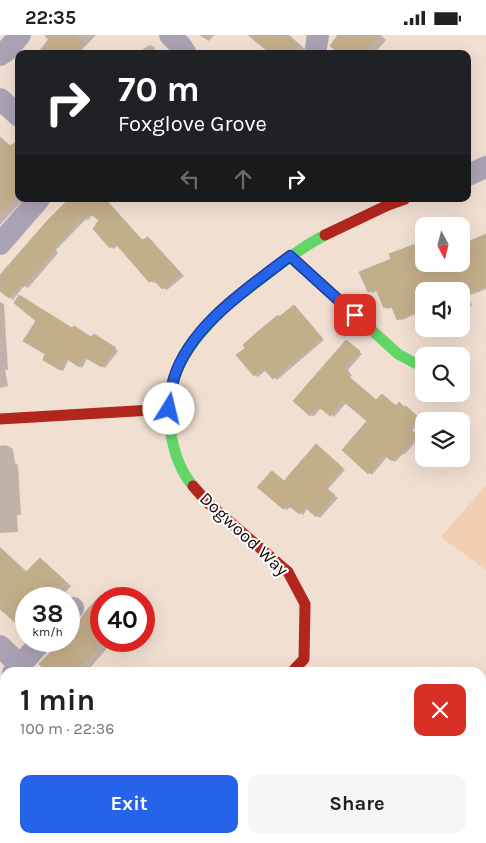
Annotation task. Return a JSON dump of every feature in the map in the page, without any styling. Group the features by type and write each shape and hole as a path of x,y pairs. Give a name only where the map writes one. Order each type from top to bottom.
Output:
{"street":[{"path":"0,55 20,35"},
{"path":"170,35 184,50"},
{"path":"316,50 318,35"},
{"path":"0,99 15,112"},
{"path":"471,174 486,167"},
{"path":"0,244 36,202"},
{"name":"Dogwood Way","path":"297,667 304,659 305,604 288,572 208,503 189,481 174,451 170,436 169,409 174,378 180,363 190,347 224,308 290,256 323,236 396,202"},
{"path":"290,256 398,354 415,363"},
{"path":"0,419 169,409"},
{"path":"0,646 10,667"},
{"path":"18,667 32,652"}],"shaded area":[{"path":"486,485 486,570 441,537"}],"building":[{"path":"52,35 74,35 84,44 78,50 40,50"},
{"path":"248,35 288,35 299,45 293,50 266,50"},
{"path":"338,35 381,35 368,50 335,50 330,46"},
{"path":"0,137 10,146 15,143 15,198 0,214"},
{"path":"66,202 108,202 142,240 148,237 181,274 162,289 154,280 149,282 115,243 110,248 93,229 99,220 89,213 83,219 82,217 53,248 55,250 23,287 20,285 9,298 0,291 0,275"},
{"path":"486,234 486,286 470,292 470,282 415,282 415,305 413,306 415,312 397,320 391,305 384,308 376,289 368,292 359,272 391,259 389,254 415,244 415,273 470,273 470,241"},
{"path":"19,295 72,328 74,326 91,337 94,334 116,348 102,367 84,357 79,367 66,358 60,370 43,360 45,354 23,341 36,321 14,303"},
{"path":"294,305 322,338 273,379 263,368 254,376 236,355 245,348 243,345 255,334 278,315 279,317"},
{"path":"346,340 360,351 345,368 349,372 347,375 376,400 382,394 396,406 399,402 415,414 415,423 410,429 415,433 415,438 392,461 384,455 368,474 342,450 367,421 343,401 330,416 318,406 310,416 293,401"},
{"path":"316,444 343,468 325,487 335,495 316,517 305,507 299,514 287,504 283,509 257,487 272,471 284,481"},
{"path":"0,548 26,572 40,558 65,581 60,587 15,587 15,622 0,609"},
{"path":"90,607 90,652 94,652 80,667 42,667 39,664 50,652 80,652 80,620"}],"traffic: fast":[{"path":"193,486 185,475 176,455 169,418 169,402 172,388 182,360 199,335 229,304 289,257 325,235"},
{"path":"290,256 398,354 415,363"}],"traffic: jam":[{"path":"325,235 396,202"},
{"path":"0,419 169,409"},
{"path":"193,486 208,503 288,572 305,604 304,659 297,667"}],"route":[{"path":"169,409 174,378 180,363 205,328 224,308 290,256 355,315"}]}
